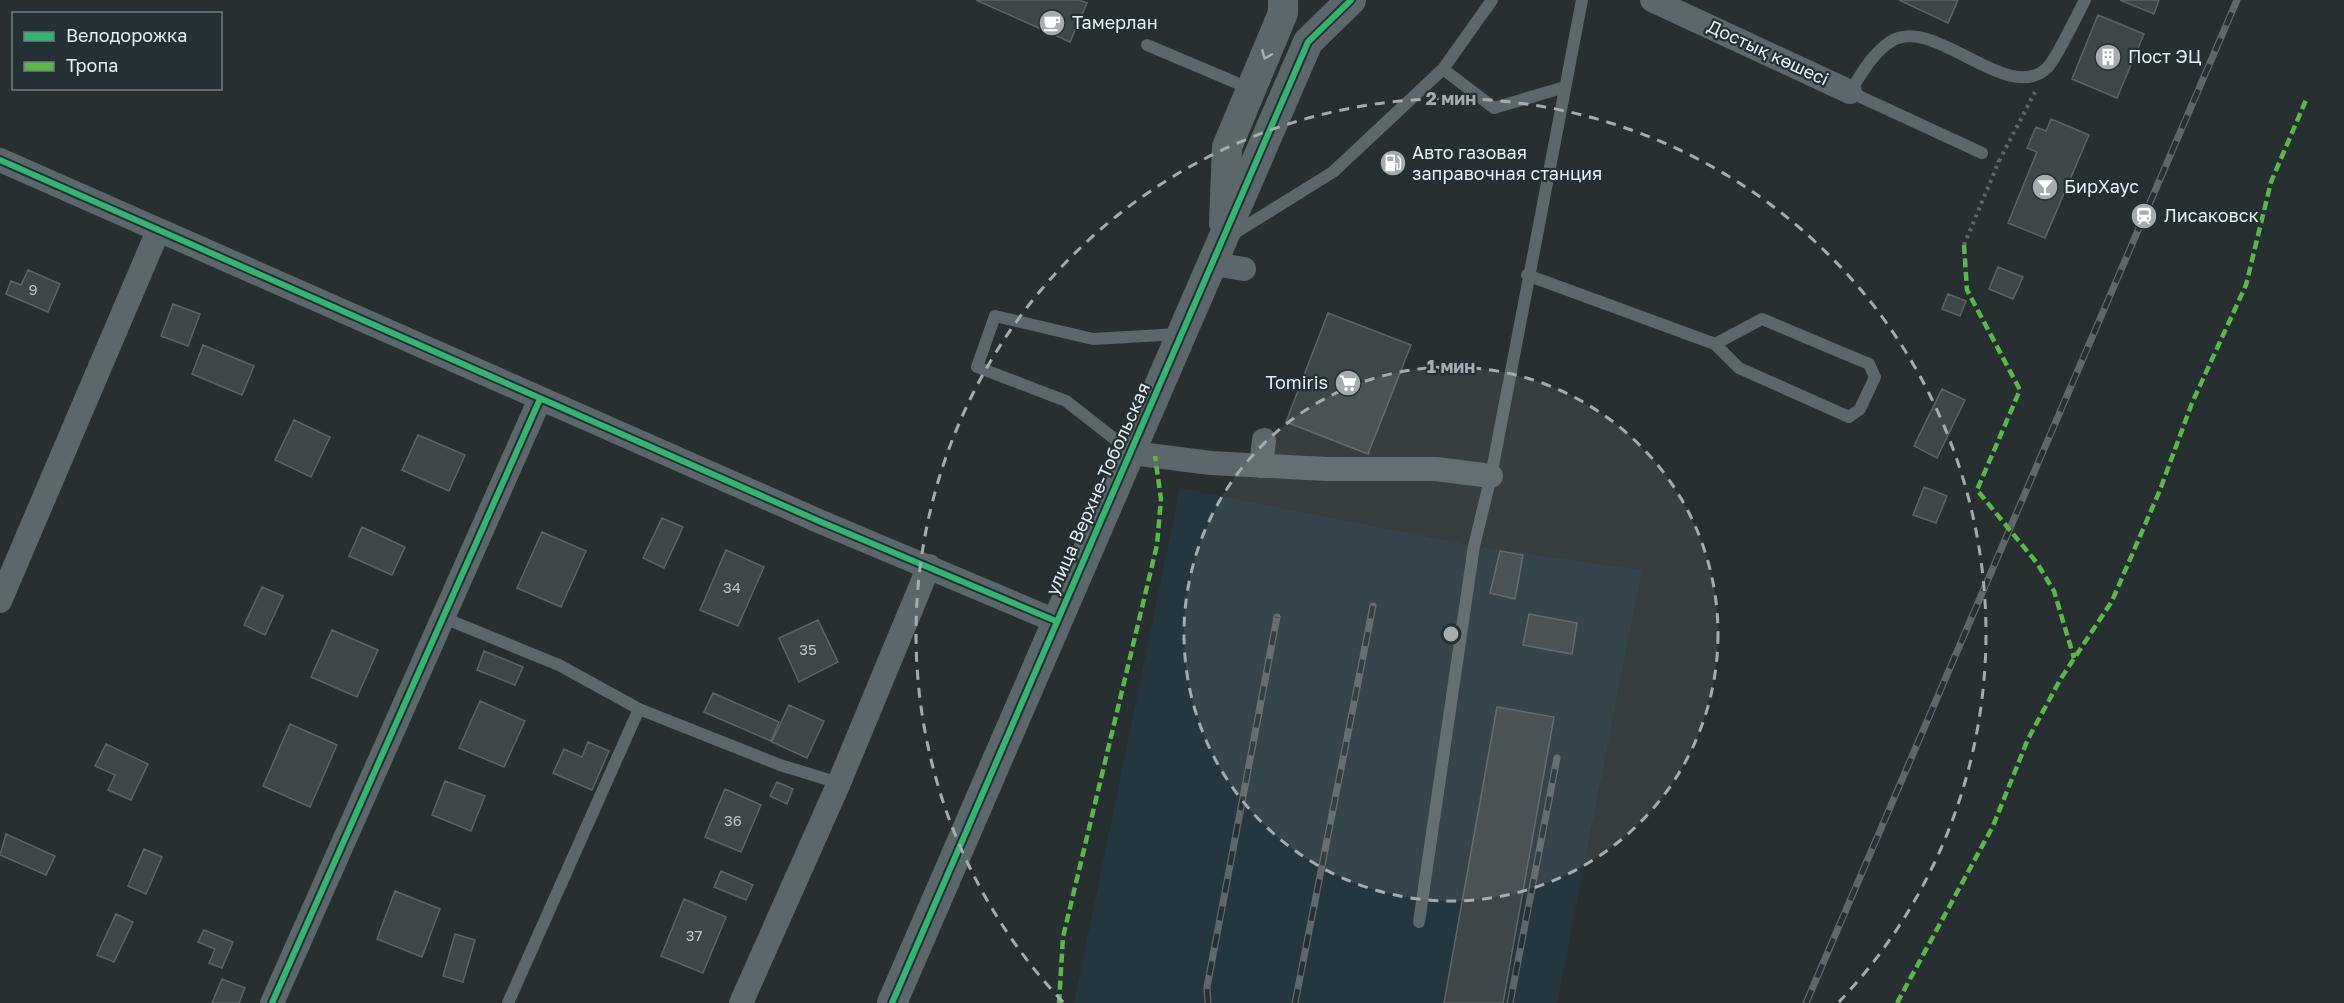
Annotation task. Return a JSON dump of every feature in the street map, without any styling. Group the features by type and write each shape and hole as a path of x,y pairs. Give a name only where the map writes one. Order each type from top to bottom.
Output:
{"street":[{"name":"улица Верхне-Тобольская","path":"1219,252 1227,147 1283,14 1283,0"},
{"name":"улица Верхне-Тобольская","path":"892,1003 1308,42 1351,0"},
{"name":"Достық көшесі","path":"1652,0 1850,92"},
{"path":"0,160 821,522 1056,621"},
{"path":"0,601 158,231"},
{"path":"1219,252 1244,268"},
{"path":"272,1003 540,399"},
{"path":"1261,466 1264,440"},
{"path":"1132,453 1211,463 1436,469 1491,476"},
{"path":"741,1003 839,783 929,566"}],"lane":[{"path":"1219,252 1332,172 1443,69 1492,0"},
{"path":"1419,922 1474,546 1491,476 1527,275 1582,0"},
{"path":"1982,153 1850,92 1869,61 1891,41 1916,34 2008,76 2026,78 2047,68 2085,0"},
{"path":"1147,45 1251,90"},
{"path":"1443,69 1494,108 1565,87"},
{"path":"1527,275 1715,344 1739,368 1849,417 1860,409 1875,377 1869,364 1762,319 1715,344"},
{"path":"1132,453 1066,401 977,367 995,316 1093,339 1183,334"},
{"path":"444,618 559,665 639,709 780,765 839,783"},
{"path":"508,1003 639,709"}],"path":[{"path":"1964,245 1999,161 2047,68"},
{"path":"1982,153 1999,161"}],"shaded area":[{"path":"1180,488 1474,546 1642,570 1557,1003 1074,1003"}],"building":[{"name":"Тамерлан","path":"976,0 1079,0 1087,3 1070,42"},
{"path":"1899,0 1958,0 1948,23"},
{"path":"2120,0 2159,0 2154,14"},
{"name":"Пост ЭЦ","path":"2098,15 2144,34 2117,98 2072,79"},
{"name":"БирХаус","path":"2051,119 2089,135 2045,238 2008,223 2037,152 2027,148 2036,127 2046,131"},
{"path":"1998,267 2023,277 2013,299 1989,289"},
{"path":"28,270 60,284 48,312 6,294 11,281 21,285"},
{"path":"1948,294 1966,301 1960,316 1942,309"},
{"path":"173,304 200,314 188,346 161,336"},
{"name":"Tomiris","path":"1328,313 1411,345 1368,454 1286,422"},
{"path":"203,345 254,366 242,395 192,374"},
{"path":"1942,389 1965,400 1937,458 1914,446"},
{"path":"294,420 330,437 311,477 275,460"},
{"path":"418,435 465,455 449,491 402,470"},
{"path":"1924,487 1947,496 1936,523 1913,515"},
{"path":"662,518 683,527 664,568 643,558"},
{"path":"362,527 405,547 392,575 349,556"},
{"path":"542,532 586,551 561,607 517,588"},
{"path":"726,550 764,567 738,626 700,610"},
{"path":"1500,551 1523,555 1515,599 1490,593"},
{"path":"262,587 283,596 265,635 244,625"},
{"path":"1529,614 1577,623 1572,654 1523,645"},
{"path":"818,620 838,662 799,682 779,638"},
{"path":"332,630 378,650 357,697 311,677"},
{"path":"484,651 523,667 515,685 477,670"},
{"path":"713,693 779,722 771,741 704,712"},
{"path":"480,701 525,721 504,767 459,748"},
{"path":"789,705 824,721 807,758 772,742"},
{"path":"1497,707 1554,717 1503,1003 1444,1003"},
{"path":"290,724 337,745 310,807 263,786"},
{"path":"588,742 609,751 592,790 553,773 564,749 582,757"},
{"path":"106,744 148,764 131,800 108,790 115,775 95,766"},
{"path":"445,781 485,796 471,831 432,815"},
{"path":"777,782 793,789 787,804 770,796"},
{"path":"725,789 761,805 741,852 705,837"},
{"path":"6,834 55,856 46,875 0,855"},
{"path":"144,849 162,857 146,894 128,886"},
{"path":"721,871 753,885 746,900 714,887"},
{"path":"395,891 440,909 422,957 377,939"},
{"path":"684,899 726,917 703,973 661,956"},
{"path":"116,914 133,922 114,962 97,955"},
{"path":"204,930 233,942 222,968 209,963 215,949 198,942"},
{"path":"455,934 475,940 463,982 443,976"},
{"path":"222,979 245,988 239,1003 212,1003"}],"railway":[{"path":"1806,1003 2237,0"},
{"path":"1295,1003 1373,606"},
{"path":"1208,1003 1207,987 1277,617"},
{"path":"1510,1003 1557,758"}],"marked path":[{"path":"1897,1003 1993,826 2028,739 2060,680 2112,601 2160,490 2192,403 2246,285 2271,182 2306,100"},
{"path":"1964,245 1967,290 2020,390 1977,490 2037,563 2054,591 2074,658"},
{"path":"1059,1003 1063,937 1157,545 1161,499 1155,456"}],"cycle path":[{"path":"892,1003 1308,42 1351,0"},
{"path":"0,160 821,522 1056,621"},
{"path":"272,1003 540,399"}],"place":[{"name":"Тамерлан","path":"1052,23"},
{"name":"Пост ЭЦ","path":"2108,57"},
{"name":"Авто газовая заправочная станция","path":"1393,163"},
{"name":"БирХаус","path":"2045,187"},
{"name":"Лисаковск","path":"2144,216"},
{"name":"Tomiris","path":"1348,383"}]}
